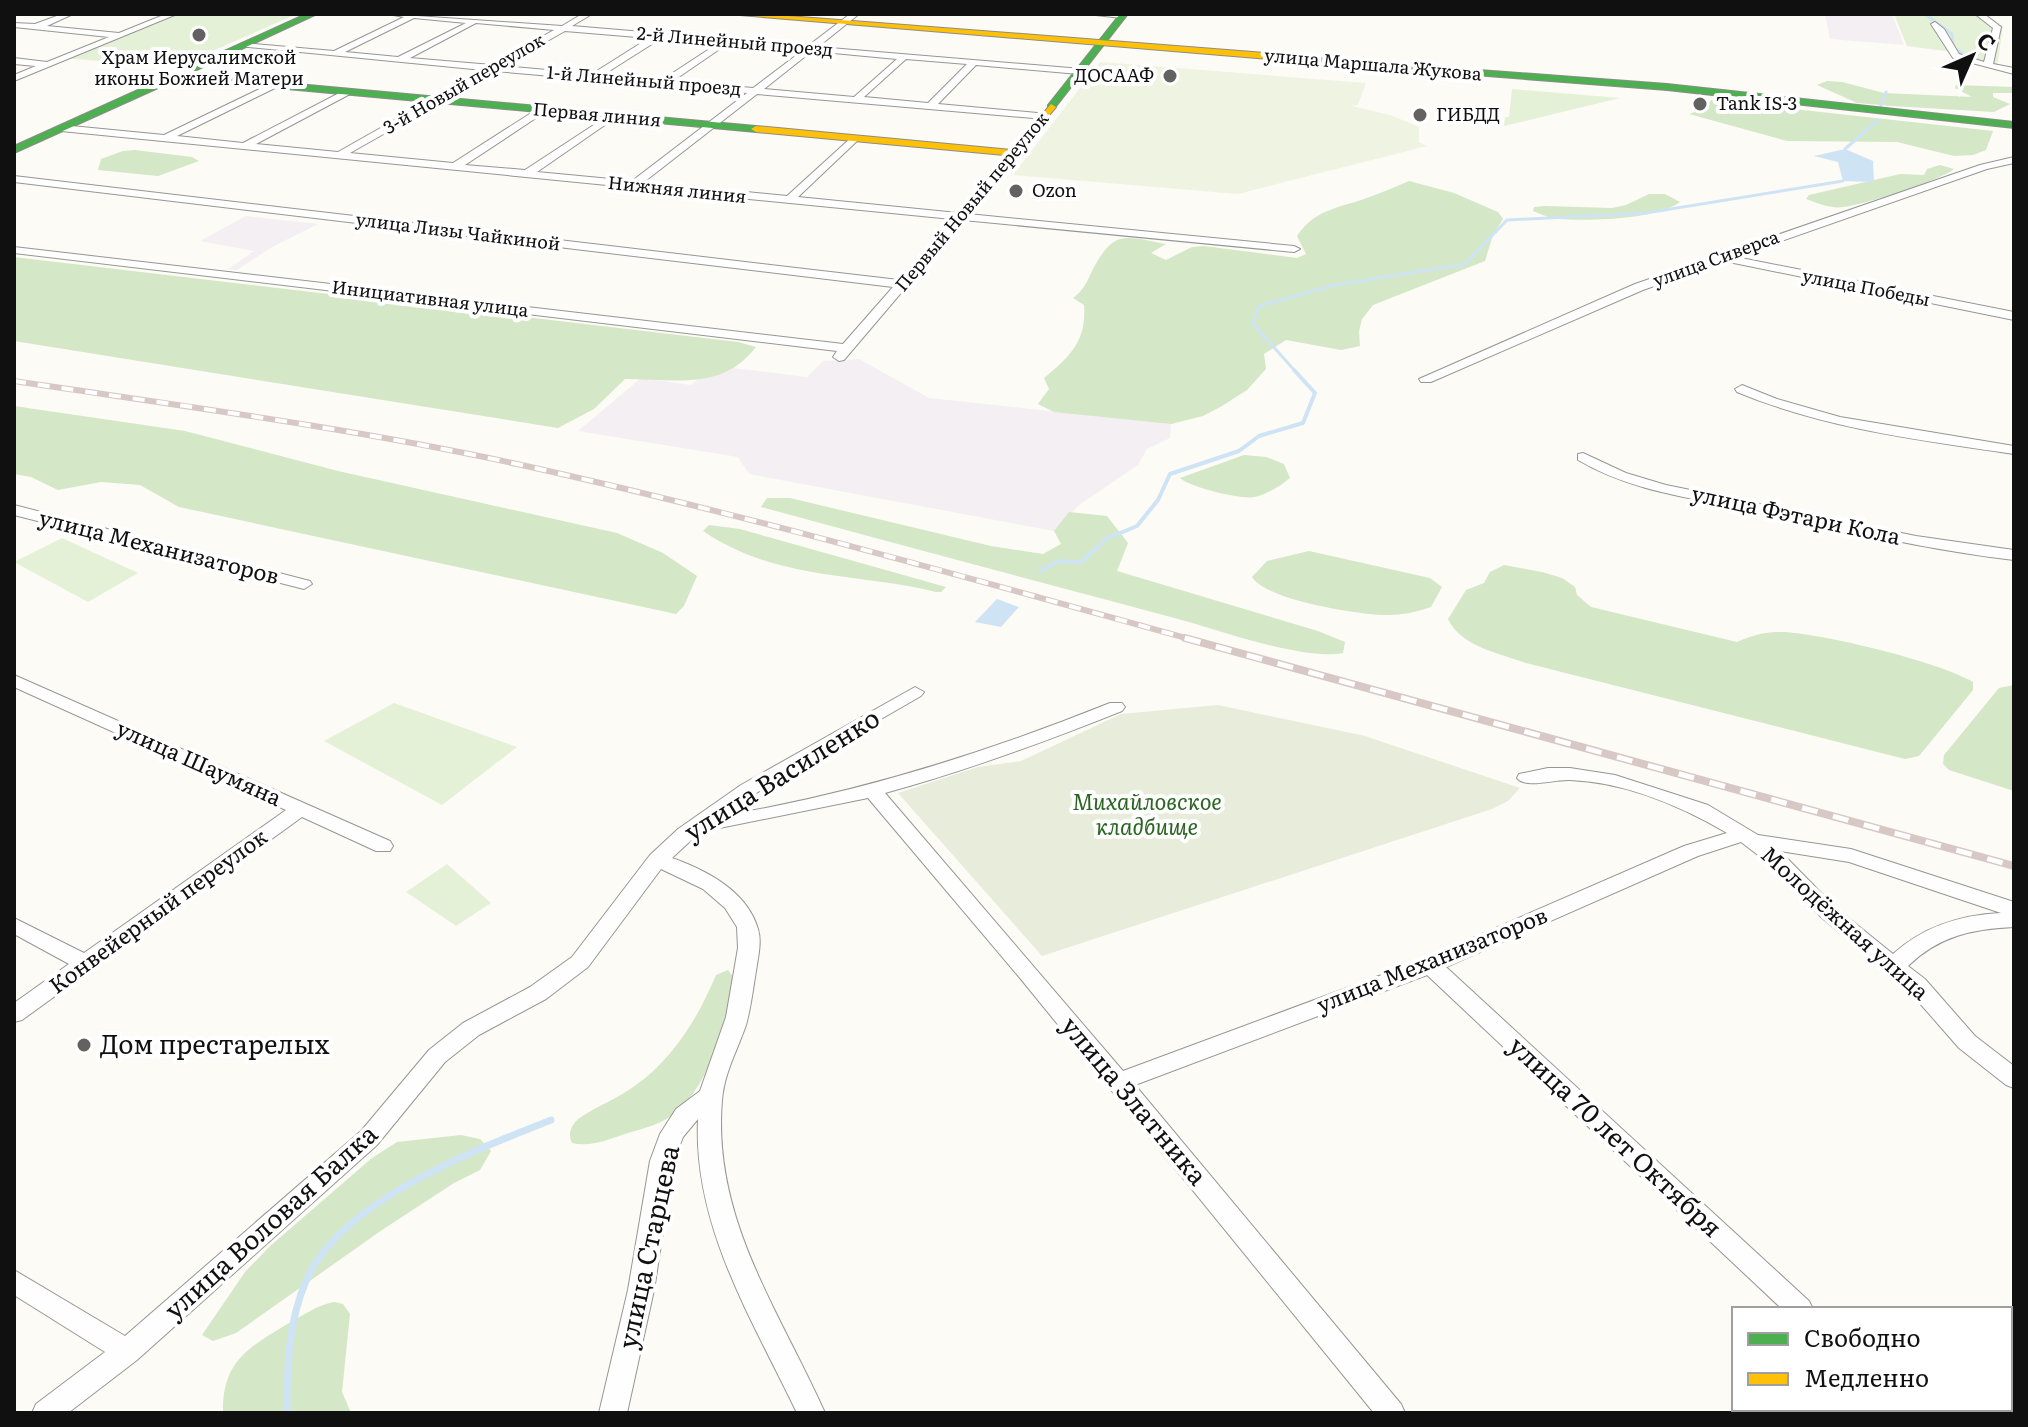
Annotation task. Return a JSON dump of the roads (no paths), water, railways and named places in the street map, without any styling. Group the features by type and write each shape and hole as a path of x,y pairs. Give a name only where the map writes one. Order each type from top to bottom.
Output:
{"main road":[{"path":"14,140 297,14"},
{"path":"14,150 313,14"},
{"name":"улица Маршала Жукова","path":"731,14 849,18 1098,45 1696,90 2014,128"},
{"name":"Первый Новый переулок","path":"1015,153 1123,15"},
{"name":"Первая линия","path":"178,76 1015,153"}],"street":[{"path":"35,27 69,14"},
{"path":"14,78 173,14"},
{"name":"2-й Линейный проезд","path":"392,14 1079,71"},
{"name":"3-й Новый переулок","path":"340,155 588,14"},
{"path":"1091,14 1123,15"},
{"path":"1979,14 1997,27 1988,65"},
{"path":"334,54 414,16"},
{"path":"633,185 849,18"},
{"path":"399,60 475,21"},
{"path":"1935,24 1945,32 1957,59 2014,71"},
{"path":"14,25 121,35"},
{"path":"595,76 658,36"},
{"path":"665,82 725,42"},
{"name":"1-й Линейный проезд","path":"242,46 1045,116"},
{"path":"857,99 905,56"},
{"path":"14,61 48,65"},
{"path":"930,106 974,62"},
{"path":"166,138 274,85"},
{"path":"245,146 347,92"},
{"path":"454,167 542,110"},
{"path":"527,174 612,116"},
{"name":"Нижняя линия","path":"61,128 1294,249"},
{"path":"788,201 853,139"},
{"name":"Первый Новый переулок","path":"843,352 1015,153"},
{"name":"улица Сиверса","path":"1426,379 1639,287 1719,257 1984,167 2014,160"},
{"name":"улица Лизы Чайкиной","path":"14,179 901,284"},
{"name":"Инициативная улица","path":"14,250 843,352"},
{"name":"улица Победы","path":"1719,257 2014,316"},
{"path":"1742,389 1766,400 1873,426 2014,450"},
{"name":"улица Фэтари Кола","path":"1583,457 1598,467 1657,486 1951,548 2014,555"},
{"name":"улица Механизаторов","path":"14,510 304,584"},
{"name":"улица Шаумяна","path":"14,680 383,846"},
{"name":"улица Василенко","path":"657,860 694,827 765,779 915,692"},
{"path":"694,827 874,793 1017,748 1116,707"},
{"path":"1526,778 1555,772 1585,776 1701,809 1748,837 1851,856 2014,910"},
{"name":"улица Златника","path":"874,793 1391,1413"},
{"name":"Конвейерный переулок","path":"14,1014 301,809"},
{"name":"улица Механизаторов","path":"1118,1082 1430,965 1691,851 1748,837"},
{"name":"Молодёжная улица","path":"1748,837 1778,860 1828,912 1917,985 1967,1042 2014,1079"},
{"name":"улица Василенко","path":"657,860 676,866 728,899 748,929 749,946 736,1019 710,1096 714,1190 726,1239 743,1281 811,1413"},
{"name":"улица Воловая Балка","path":"46,1413 127,1351 369,1138 437,1056 471,1029 538,993 580,962 657,860"},
{"path":"1894,966 1929,936 1982,921 2014,920"},
{"path":"14,925 85,963"},
{"name":"улица 70 лет Октября","path":"1430,965 1798,1307"},
{"name":"улица Старцева","path":"613,1413 641,1290 662,1161 672,1134 684,1116 710,1096"},
{"path":"14,1281 127,1351"}],"water":[{"path":"1845,149 1873,161 1874,182 1843,181 1838,162 1814,156"},
{"path":"997,599 1019,607 1001,627 975,622"}],"waterway":[{"path":"1925,14 1952,34 1953,47 1969,59"},
{"path":"1880,108 1886,92"},
{"path":"1845,149 1878,120"},
{"path":"1296,372 1253,324 1259,306 1335,285 1465,264 1507,220 1646,213 1843,181"},
{"path":"1040,571 1059,561 1081,562 1106,539 1137,526 1158,500 1170,474 1239,451 1259,436 1303,423 1315,393 1294,370"},
{"path":"287,1413 288,1363 295,1313 306,1281 323,1252 348,1226 413,1182 449,1163 551,1120"}],"railway":[{"path":"14,381 329,429 517,464 771,525 1193,640"},
{"path":"1185,638 2014,866"}],"place":[{"name":"Храм Иерусалимской иконы Божией Матери","path":"199,35"},
{"name":"ДОСААФ","path":"1170,76"},
{"name":"Tank IS-3","path":"1700,104"},
{"name":"ГИБДД","path":"1420,115"},
{"name":"Ozon","path":"1016,191"},
{"name":"Дом престарелых","path":"84,1045"}],"park label":[{"name":"Михайловское кладбище","path":"1147,814"}]}
